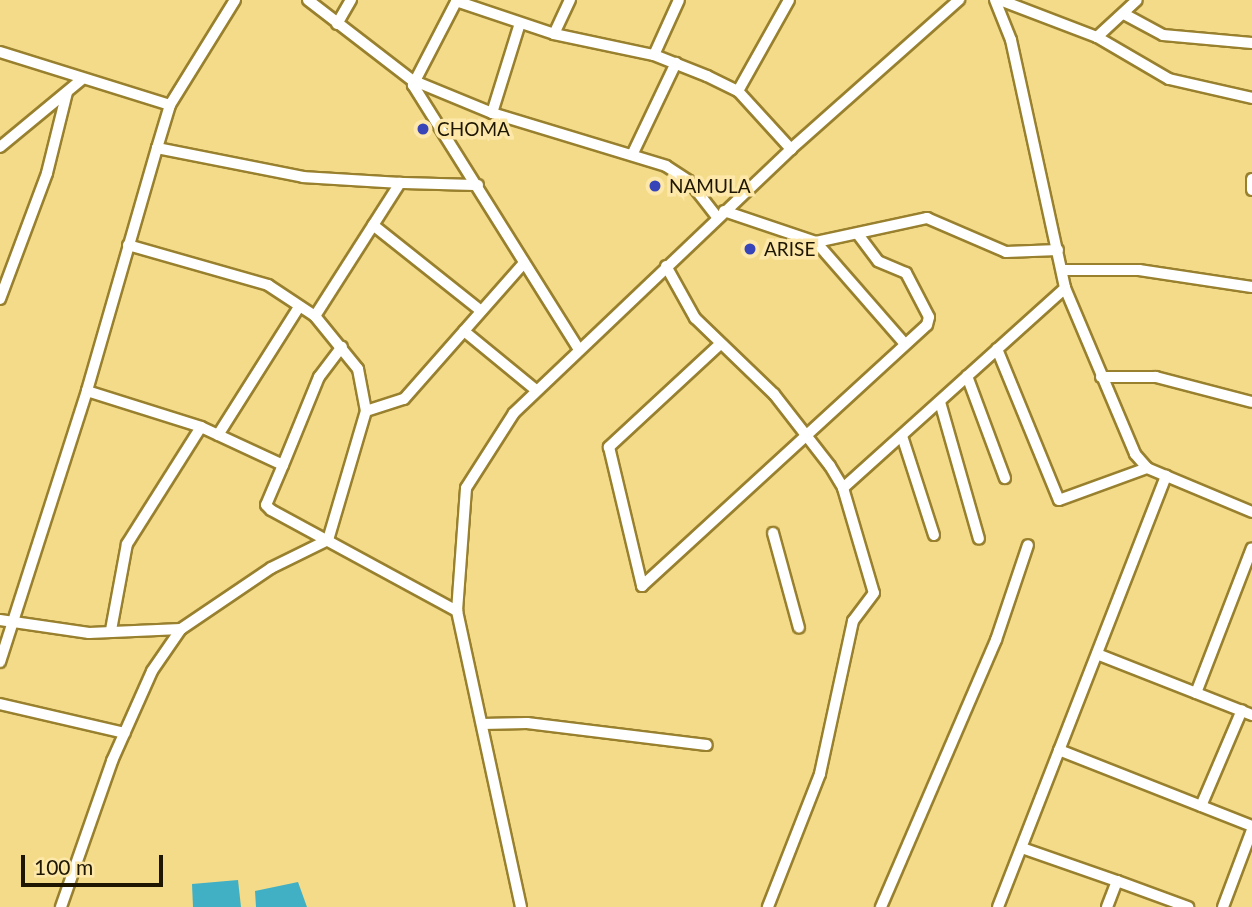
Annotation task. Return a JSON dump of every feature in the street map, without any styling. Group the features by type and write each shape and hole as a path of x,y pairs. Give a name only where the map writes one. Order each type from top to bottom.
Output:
{"street":[{"path":"0,662 5,620 87,391 170,105 235,0"},
{"path":"308,0 412,80 492,113 633,153 679,173 721,214 816,242 927,218 1006,252 1058,250"},
{"path":"337,24 351,0"},
{"path":"554,34 570,0"},
{"path":"654,55 679,0"},
{"path":"738,90 789,0"},
{"path":"521,907 457,611 466,488 514,413 721,214 958,0"},
{"path":"997,0 1097,37 1132,63 1169,79 1252,98"},
{"path":"997,0 1011,40 1065,288 1101,377 1147,468 1252,512"},
{"path":"1097,37 1137,0"},
{"path":"412,80 457,1 554,34 654,55 738,90 791,149"},
{"path":"1124,14 1163,34 1252,43"},
{"path":"492,113 520,23"},
{"path":"0,52 81,80 170,105"},
{"path":"633,153 676,64"},
{"path":"0,147 81,80"},
{"path":"412,80 478,185 523,264 579,350"},
{"path":"0,299 47,173 67,92"},
{"path":"158,148 289,175 400,183 478,185"},
{"path":"1252,179 1252,190"},
{"path":"315,316 400,183"},
{"path":"373,225 481,311"},
{"path":"718,346 609,447 642,586 808,436 905,344 929,317 906,273 878,261 858,234"},
{"path":"816,242 905,344"},
{"path":"61,907 78,845 152,671 181,629 271,568 328,540 366,411 358,369 315,316 268,285 128,245"},
{"path":"366,411 404,399 523,264"},
{"path":"666,266 718,346 774,394 808,436 843,488 873,599 853,621 823,762 768,907"},
{"path":"1062,270 1139,270 1252,287"},
{"path":"843,488 1065,288"},
{"path":"218,435 299,307"},
{"path":"464,331 537,391"},
{"path":"342,348 319,377 266,505 457,611"},
{"path":"997,349 1059,500 1147,468"},
{"path":"968,376 1005,478"},
{"path":"1101,377 1156,377 1252,402"},
{"path":"87,391 201,427 283,465"},
{"path":"940,402 979,538"},
{"path":"111,630 127,544 201,427"},
{"path":"902,436 934,536"},
{"path":"999,907 1166,476"},
{"path":"773,533 799,628"},
{"path":"881,907 996,640 1028,545"},
{"path":"1196,693 1252,548"},
{"path":"5,620 111,630 181,629"},
{"path":"1097,654 1247,713 1201,806"},
{"path":"0,704 125,733"},
{"path":"482,724 527,723 707,745"},
{"path":"1059,750 1252,828 1223,907"},
{"path":"1022,848 1188,907"},
{"path":"1107,907 1117,881"}],"water":[{"path":"238,880 241,907 193,907 192,884"},
{"path":"298,882 307,907 256,907 255,891"}],"place":[{"name":"CHOMA","path":"423,129"},
{"name":"NAMULA","path":"655,186"},
{"name":"ARISE","path":"750,249"}]}
